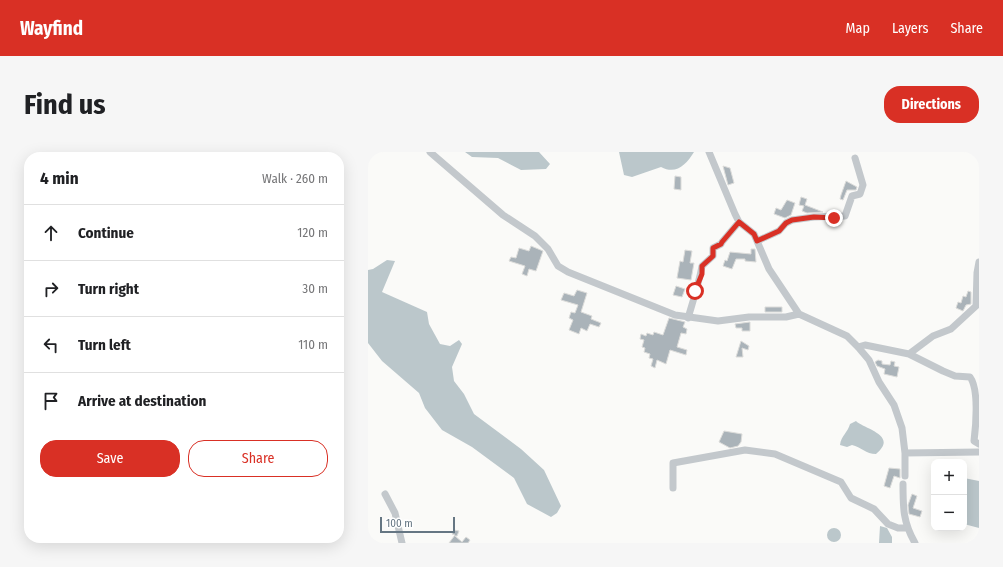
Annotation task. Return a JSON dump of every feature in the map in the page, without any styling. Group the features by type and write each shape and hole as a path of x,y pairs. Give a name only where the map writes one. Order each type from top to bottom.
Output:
{"street":[{"path":"430,152 503,215 535,236 548,249 558,266 568,272 675,316 718,321 749,317 786,317 798,314"},
{"path":"709,152 739,222 754,234 769,269 798,314 847,336 868,360 879,382 894,405 902,428 905,453 904,476"},
{"path":"757,241 779,231 786,223 792,220 814,217 845,216 852,196 860,194 863,185 855,158"},
{"path":"688,318 698,281 702,274 702,266 713,256 713,248 721,244 739,222"},
{"path":"909,354 934,336 951,329 977,305 977,273 979,262"},
{"path":"858,347 865,345 909,354 955,376 970,377 974,382 976,411 974,441 979,444"},
{"path":"673,488 673,463 745,450 763,452 793,461 841,482 851,498 874,509 888,524 898,528 906,528"},
{"path":"905,453 979,452"},
{"path":"903,484 903,510 906,528 915,543"},
{"path":"385,494 395,513 402,543"}],"shaded area":[{"path":"465,152 539,152 550,164 546,169 521,170 498,158 472,157"},
{"path":"619,152 694,152 684,165 676,169 671,170 661,167 632,177 624,175"},
{"path":"387,260 395,261 382,292 427,312 429,324 440,344 450,346 459,340 462,344 452,367 454,381 464,394 474,414 521,449 544,470 561,506 557,513 551,517 527,504 514,478 472,447 442,430 425,408 419,393 382,361 368,343 368,270 373,269"},
{"path":"856,421 878,433 882,437 884,442 876,454 869,453 852,445 847,447 840,445 850,424"},
{"path":"967,479 979,481 979,528 967,525"},
{"path":"880,526 887,528 892,537 892,543 879,543"},
{"path":"831,528 837,528 841,532 841,538 837,542 831,542 827,538 827,532"}],"building":[{"path":"723,166 730,168 734,183 728,185"},
{"path":"675,176 681,177 681,190 674,189"},
{"path":"846,181 857,187 856,190 847,190 843,200 840,199"},
{"path":"801,197 807,199 805,205 823,212 807,213 802,211 804,206 799,205"},
{"path":"787,200 795,203 791,215 785,218 774,214 776,208 781,210"},
{"path":"531,246 543,251 536,271 529,269 527,276 522,274 525,266 509,261 511,257 516,258 519,248 529,251"},
{"path":"751,249 755,249 756,262 745,261 745,259 736,259 732,269 723,266 725,260 727,261 730,252 751,254"},
{"path":"685,250 692,251 690,263 694,263 691,280 677,278 680,261 683,262"},
{"path":"676,286 685,289 682,297 673,295"},
{"path":"577,290 587,293 581,312 592,316 591,319 601,323 599,327 590,324 587,331 581,328 579,334 569,330 573,320 569,318 571,312 575,313 578,305 561,300 564,293 574,296"},
{"path":"968,291 971,292 971,304 966,305 963,311 956,308 958,302 961,303 963,296 966,297"},
{"path":"765,307 782,307 782,312 765,312"},
{"path":"669,318 685,322 683,327 687,329 686,334 681,333 677,347 687,350 686,355 670,350 666,364 657,360 655,368 651,366 653,359 649,358 650,354 644,352 645,348 642,347 644,340 640,339 641,334 646,336 647,333 653,335 654,332 663,335"},
{"path":"750,322 750,331 742,331 742,328 736,328 735,324"},
{"path":"741,341 749,346 748,350 742,348 743,357 736,357"},
{"path":"878,360 882,361 882,364 890,365 891,361 895,362 894,366 899,367 897,377 884,374 885,369 877,366 875,362"},
{"path":"724,431 742,434 741,442 738,446 730,448 719,442"},
{"path":"889,468 900,469 900,478 894,476 890,488 884,486"},
{"path":"912,494 917,496 913,508 922,511 920,517 909,514 908,505"},
{"path":"454,530 459,531 457,536 455,536 462,542 466,537 470,540 468,543 449,543 455,535 452,534"}],"route":[{"path":"695,291 702,274 702,266 713,256 713,248 721,244 730,232 738,226 739,222 754,234 757,241 771,236 779,231 786,223 792,220 814,217 834,218"}]}
